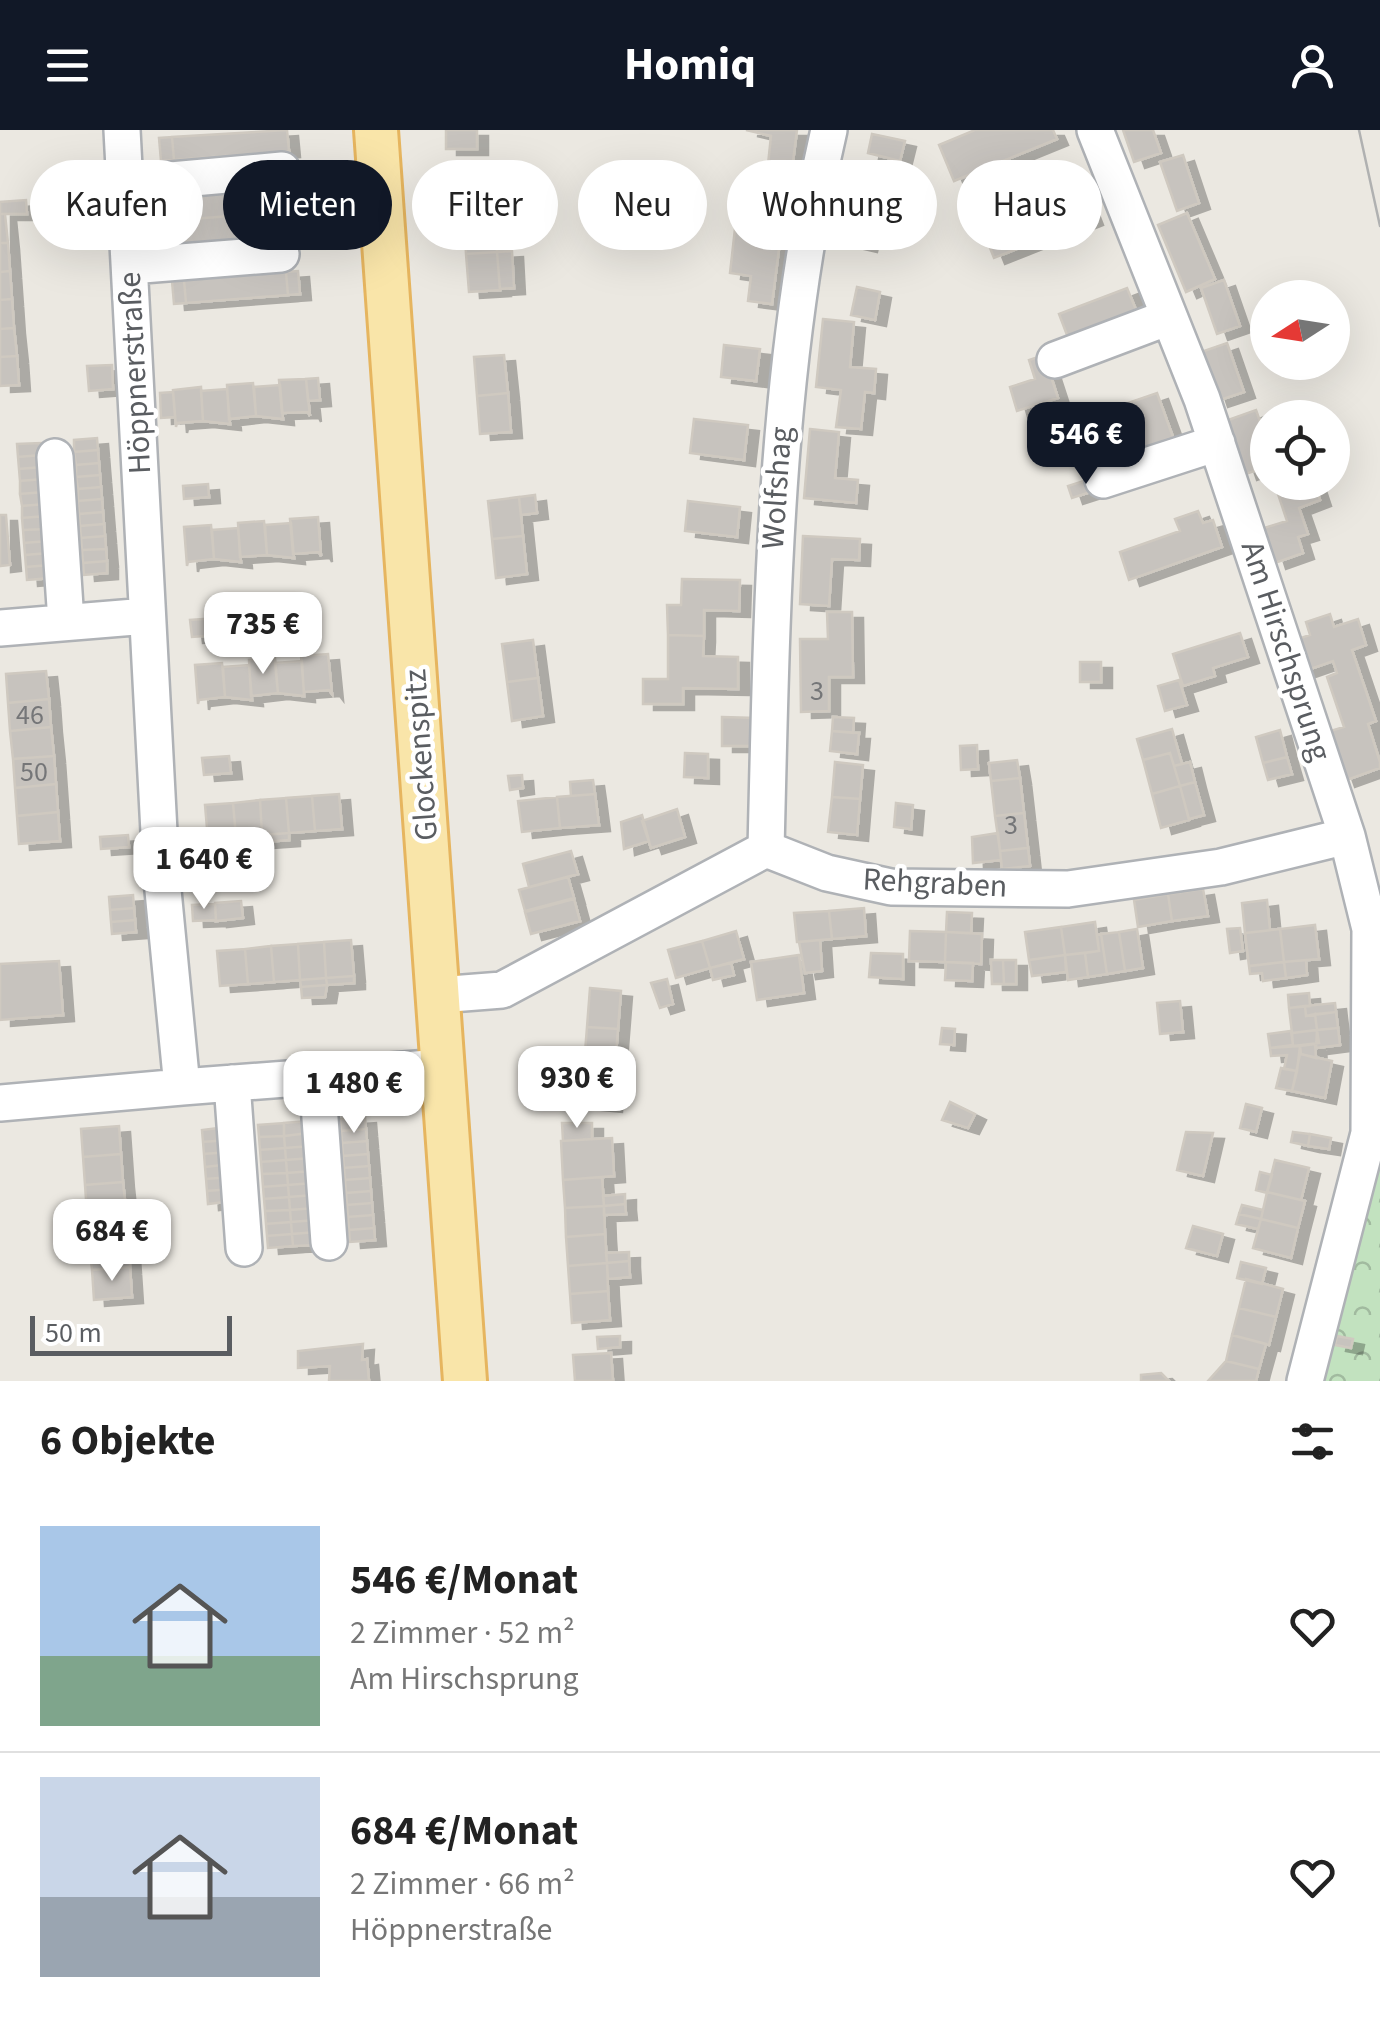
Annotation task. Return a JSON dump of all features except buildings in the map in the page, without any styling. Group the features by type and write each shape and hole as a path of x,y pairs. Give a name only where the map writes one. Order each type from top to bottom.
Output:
{"main road":[{"name":"Glockenspitz","path":"376,130 465,1381"}],"street":[{"name":"Höppnerstraße","path":"122,130 124,160"},
{"name":"Wolfshag","path":"766,850 772,554 785,387 829,130"},
{"name":"Am Hirschsprung","path":"1094,130 1217,443 1348,836 1370,929 1370,1133 1305,1381"},
{"name":"Höppnerstraße","path":"129,250 161,870 182,1087"},
{"path":"130,266 281,254"},
{"path":"1054,360 1169,317"},
{"path":"1103,480 1217,443"},
{"path":"55,458 66,622"},
{"path":"0,628 147,616"},
{"name":"Rehgraben","path":"766,850 826,873 890,888 1068,888 1221,867 1348,836"},
{"path":"438,996 502,990 766,850"},
{"path":"0,1103 442,1067"},
{"path":"317,1077 329,1242"},
{"path":"232,1083 244,1248"}],"green space":[{"path":"1380,1143 1380,1381 1322,1381"}],"tram line":[{"path":"1359,130 1380,226"}]}
